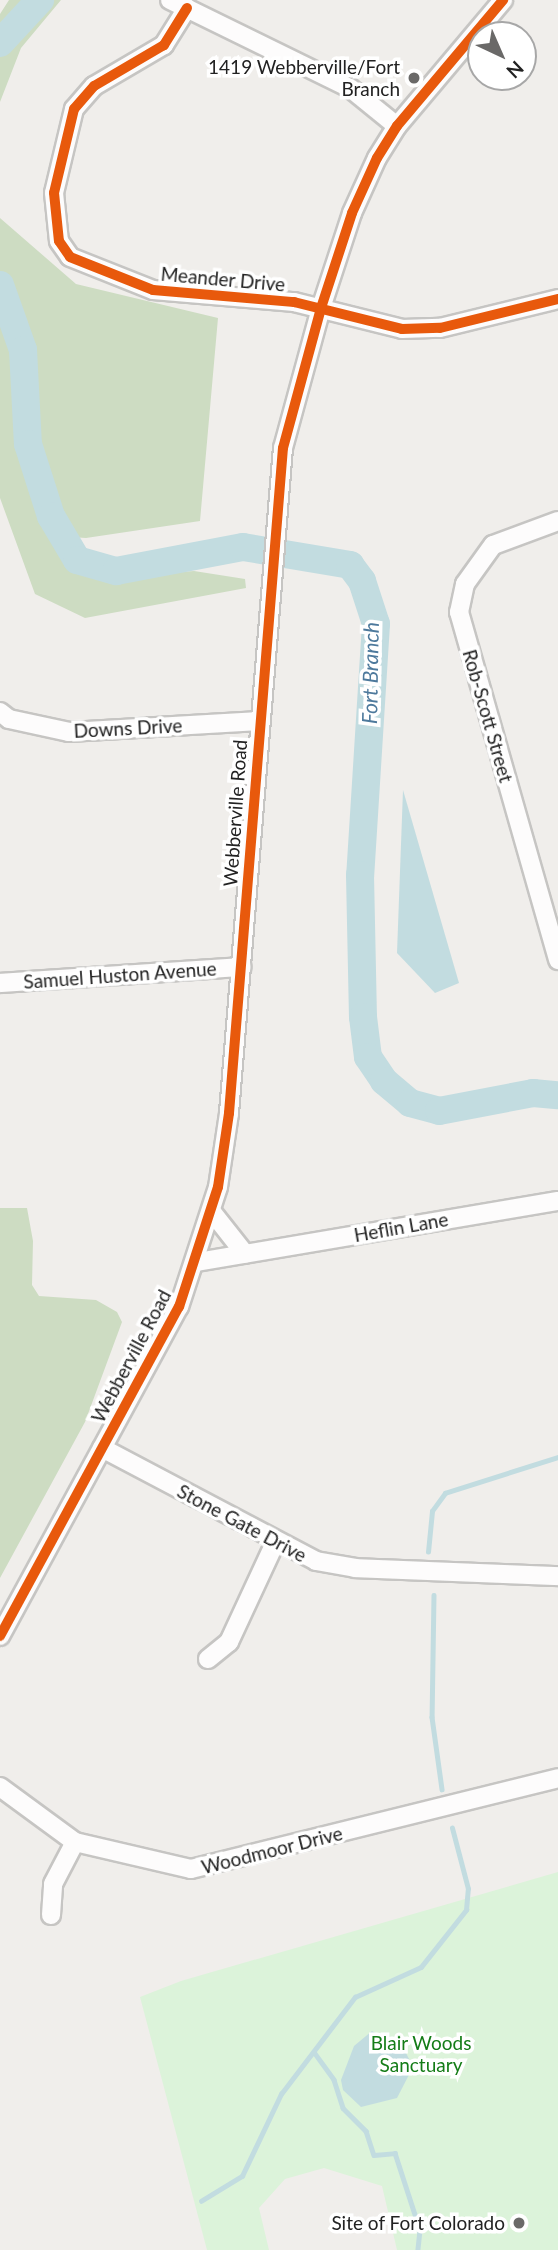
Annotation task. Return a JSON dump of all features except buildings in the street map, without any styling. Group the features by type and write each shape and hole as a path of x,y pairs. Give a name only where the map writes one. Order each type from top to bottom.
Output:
{"street":[{"path":"170,0 350,88 397,126"},
{"name":"Webberville Road","path":"0,1636 173,1318 197,1262 212,1212 224,1152 283,448 321,308 360,194 397,126 503,0"},
{"name":"Meander Drive","path":"187,8 163,45 94,86 74,109 57,172 58,241 70,257 135,286 321,308 382,327 421,329 558,299"},
{"name":"Rob-Scott Street","path":"558,521 493,545 465,584 460,612 558,960"},
{"name":"Downs Drive","path":"0,712 9,719 69,732 260,720"},
{"name":"Samuel Huston Avenue","path":"0,984 241,967"},
{"name":"Heflin Lane","path":"197,1262 558,1201"},
{"path":"212,1212 245,1254"},
{"name":"Stone Gate Drive","path":"103,1448 275,1543 316,1561 355,1568 558,1576"},
{"path":"208,1658 229,1642 275,1543"},
{"name":"Woodmoor Drive","path":"0,1787 75,1842 177,1868 214,1867 558,1777"},
{"path":"51,1914 53,1884 75,1842"}],"green space":[{"path":"9,0 61,0 21,48 0,102 0,14"},
{"path":"0,218 76,284 218,318 200,521 86,538 54,536 73,565 112,577 194,571 245,579 246,588 85,618 35,594 0,498"},
{"path":"0,1208 27,1208 33,1241 32,1285 39,1296 96,1300 117,1312 122,1322 85,1422 0,1578"},
{"name":"Blair Woods Sanctuary","path":"558,1872 558,2250 397,2250 382,2186 324,2168 285,2179 259,2208 269,2250 207,2250 140,1997 181,1981"}],"water":[{"path":"403,790 459,983 435,993 397,953"},
{"path":"372,2031 405,2051 413,2067 397,2098 361,2107 343,2090 341,2080 354,2046"}],"waterway":[{"name":"Fort Branch","path":"0,43 40,0"},
{"name":"Fort Branch","path":"0,285 23,350 28,444 51,516 77,560 116,571 243,547 350,565 362,581 376,624 360,875 363,1017 368,1057 384,1081 410,1103 439,1111 533,1093 558,1095"},
{"path":"428,1552 432,1511 445,1493 558,1457"},
{"path":"434,1595 432,1717 442,1789"},
{"path":"201,2201 242,2176 281,2094 355,1997 421,1967 466,1910 468,1889 452,1828"},
{"path":"314,2052 334,2080 343,2108 366,2131 374,2155 395,2153 420,2230 418,2250"}],"cycle path":[{"path":"0,1636 179,1307 218,1187 229,1113 283,448 321,308 352,213 377,158 397,126 503,0"},
{"path":"187,8 164,45 94,86 74,109 54,193 59,241 70,257 153,290 294,302 402,329 440,328 558,299"}],"place":[{"name":"1419 Webberville/Fort Branch","path":"414,78"},
{"name":"Site of Fort Colorado","path":"519,2223"}]}
